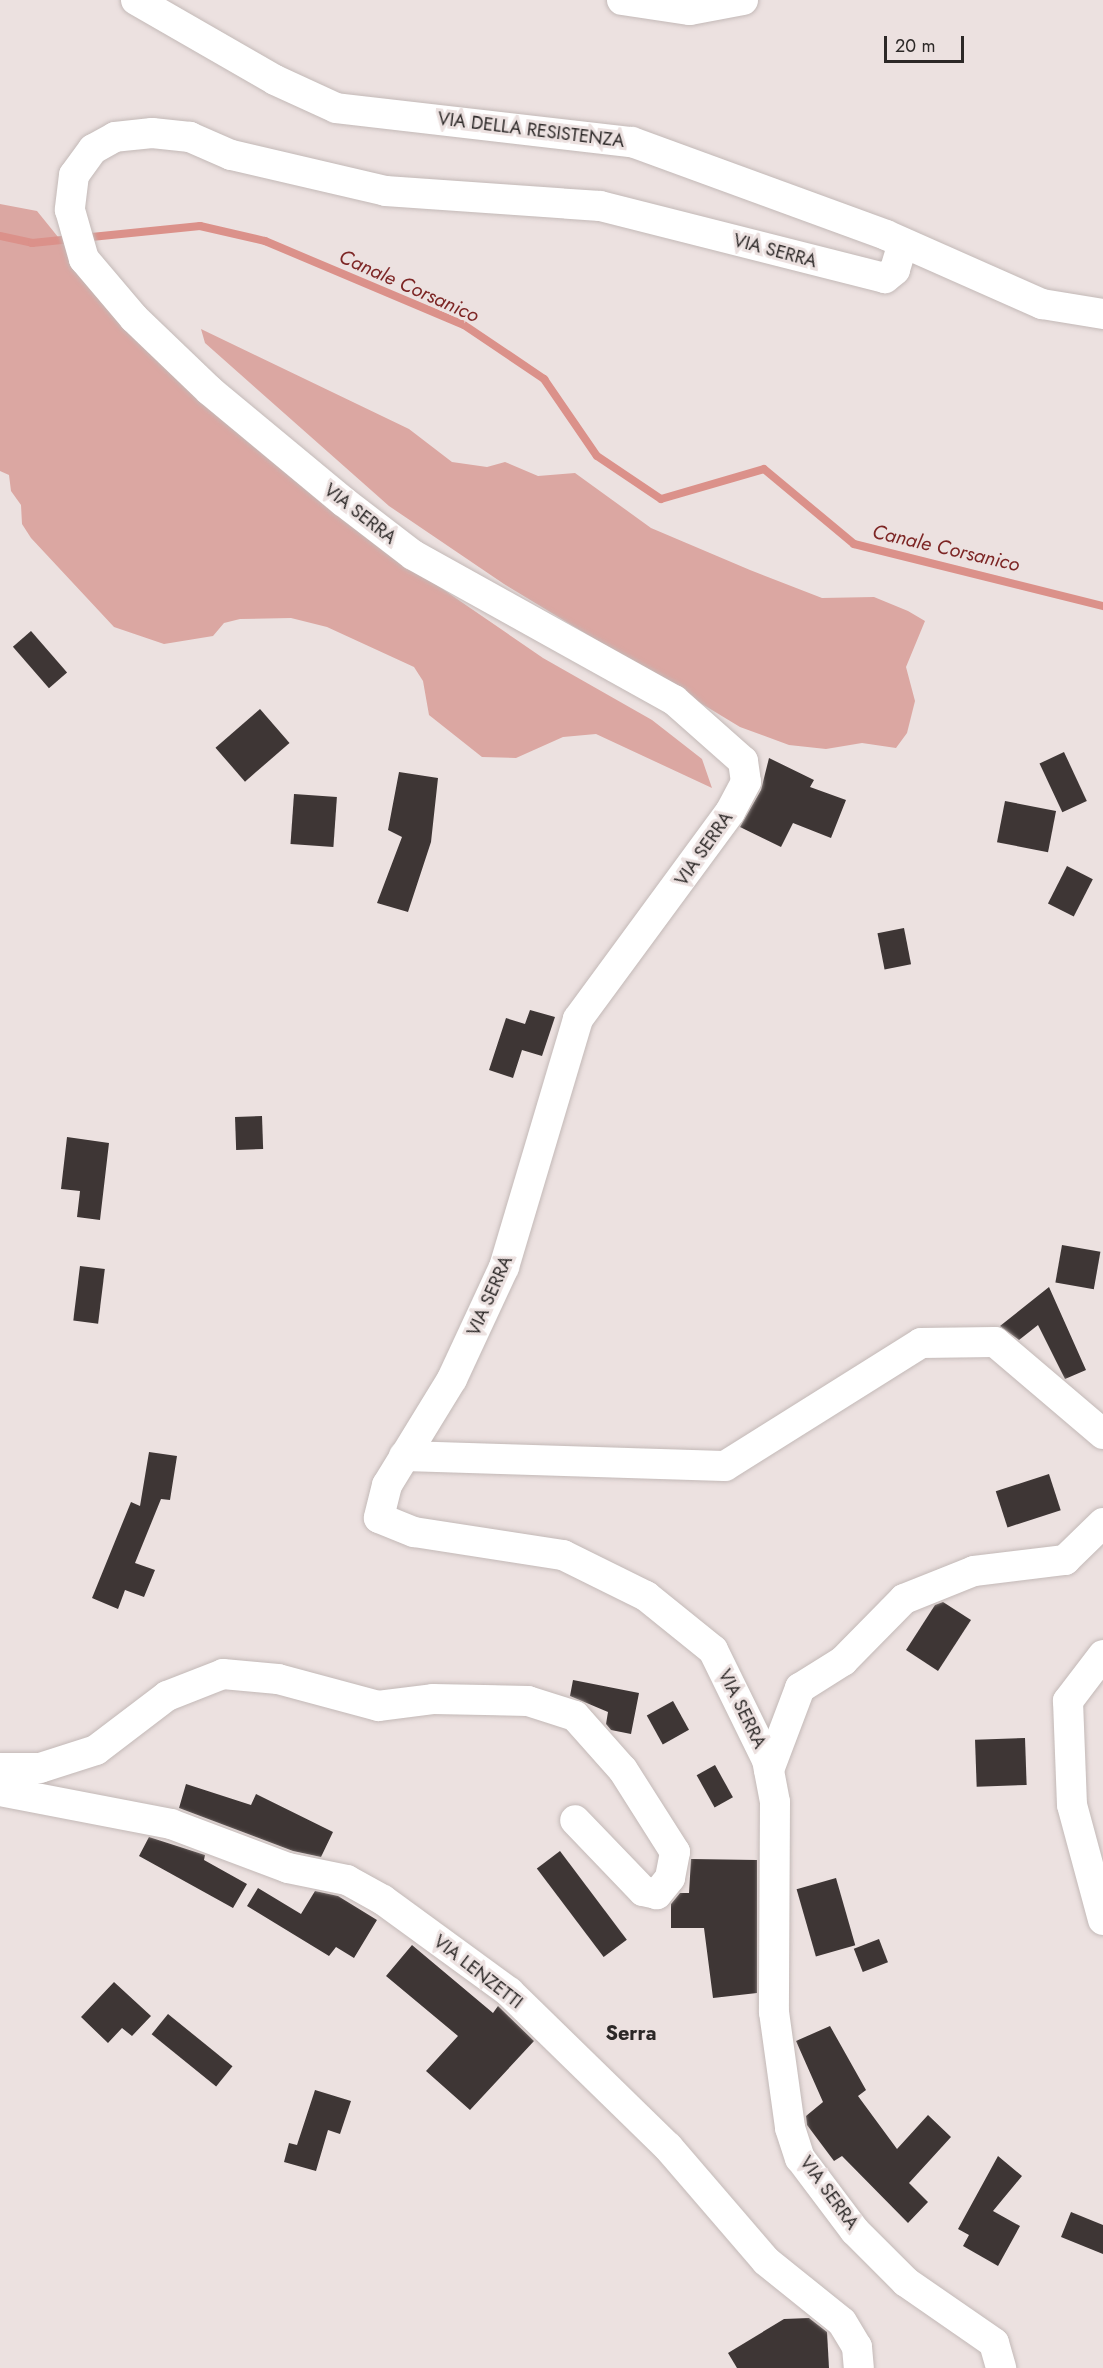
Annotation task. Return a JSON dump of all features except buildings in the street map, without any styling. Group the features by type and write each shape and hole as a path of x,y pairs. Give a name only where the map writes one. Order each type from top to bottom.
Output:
{"street":[{"name":"VIA DELLA RESISTENZA","path":"136,0 275,80 336,108 632,142 903,243 1042,304 1103,314"},
{"path":"622,0 690,10 743,0"},
{"name":"VIA SERRA","path":"903,243 894,270 885,278 876,277 600,206 386,191 231,155 190,137 152,133 115,137 93,149 74,175 70,210 84,259 134,318 208,390 413,555 674,700 743,761 746,782 730,812 578,1019 504,1268 452,1379 404,1456 379,1504 379,1518 414,1532 563,1555 646,1596 713,1650 769,1770 777,1833 774,2012 790,2128 800,2158 855,2231 906,2282 994,2343 1001,2368"},
{"path":"404,1456 725,1466 921,1343 995,1342 1103,1434"},
{"path":"769,1770 800,1688 843,1661 904,1599 974,1571 1065,1560 1103,1523"},
{"path":"1103,1655 1068,1701 1072,1806 1103,1920"},
{"path":"0,1768 40,1768 96,1750 167,1696 223,1674 278,1678 378,1706 433,1699 528,1701 575,1716 622,1770 675,1852 670,1878 657,1894 643,1891 575,1820"},
{"name":"VIA LENZETTI","path":"0,1791 171,1824 288,1868 347,1880 383,1900 508,1992 668,2147 766,2261 842,2322 857,2347 859,2368"},
{"path":"1080,1835 1103,1869"}],"shaded area":[{"path":"0,204 37,211 71,253 390,553 543,658 652,720 702,759 712,788 596,734 563,737 516,758 482,757 429,715 423,681 414,667 327,627 291,618 240,619 224,623 213,636 164,644 114,627 31,538 22,524 21,505 11,491 9,475 0,471"},
{"path":"201,329 409,429 452,462 487,467 505,462 538,476 575,473 651,528 750,570 822,598 874,597 908,611 925,621 906,667 915,701 907,733 896,748 862,743 826,749 789,745 740,727 504,584 389,506 205,343"}],"waterway":[{"name":"Canale Corsanico","path":"0,236 32,243 200,226 265,241 464,325 544,379 597,456 661,499 764,469 854,544 1103,606"}],"district":[{"name":"Serra","path":"631,2033"}]}
